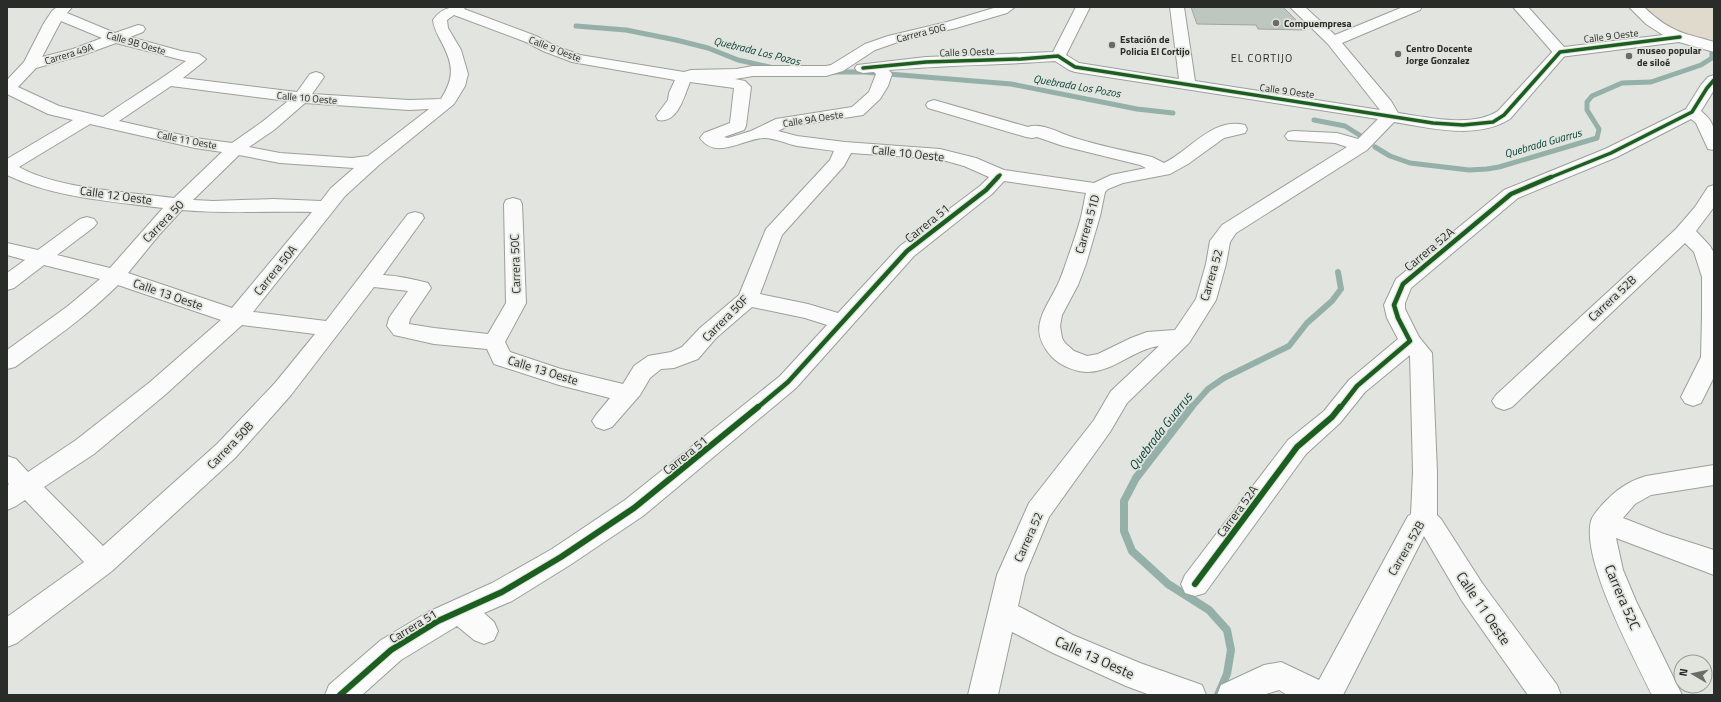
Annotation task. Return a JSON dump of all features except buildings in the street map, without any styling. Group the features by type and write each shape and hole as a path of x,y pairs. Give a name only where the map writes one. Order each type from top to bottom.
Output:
{"street":[{"name":"Carrera 50G","path":"837,68 870,47 893,39 951,25 1008,7"},
{"path":"1058,56 1083,7"},
{"path":"1177,7 1188,85"},
{"path":"1297,7 1333,41 1385,104 1391,115"},
{"path":"1333,41 1415,7"},
{"path":"1520,7 1560,52"},
{"path":"1636,7 1650,21 1680,37 1714,47"},
{"name":"Calle 9 Oeste","path":"457,8 576,59 684,77 740,84 743,87 738,126 710,138"},
{"name":"Carrera 50A","path":"17,492 84,447 158,388 237,317 338,192 374,161 446,104 457,86 460,74 453,50 441,28 440,20 445,14 457,8"},
{"path":"31,64 58,15"},
{"name":"Calle 9B Oeste","path":"58,15 115,38 180,56 194,57 198,59 169,81"},
{"name":"Carrera 49A","path":"7,88 31,64 55,59 138,29"},
{"name":"Calle 9 Oeste","path":"850,113 857,111 866,105 878,93 884,74 871,67 926,62 1021,59 1058,56 1076,67 1137,75 1188,85 1391,115 1433,123 1463,125 1493,122 1504,115 1560,52 1680,37"},
{"name":"Calle 9 Oeste","path":"684,77 691,75 753,72 826,71 837,68"},
{"name":"Carrera 50","path":"7,361 71,316 115,276 149,232 168,212 235,149 268,126 301,98 316,77"},
{"path":"664,116 676,100 677,93 684,77"},
{"path":"1714,80 1707,88 1692,112 1703,121 1714,145"},
{"path":"105,123 156,88 169,81"},
{"name":"Calle 10 Oeste","path":"169,81 301,98 409,105 446,104"},
{"name":"Calle 11 Oeste","path":"7,88 54,110 195,143 280,158 352,163 374,161"},
{"path":"934,105 1069,142 1146,161 1164,170"},
{"name":"Carrera 52A","path":"1195,584 1297,447 1332,417 1357,386 1410,341 1394,306 1403,284 1511,194 1612,153 1692,112"},
{"name":"Calle 9A Oeste","path":"710,138 717,142 728,143 740,141 763,133 782,123 850,113"},
{"name":"Carrera 52","path":"983,695 1011,576 1038,511 1102,426 1119,397 1181,338 1206,300 1216,264 1220,241 1229,229 1361,146 1391,115"},
{"path":"7,166 88,118"},
{"name":"Carrera 51D","path":"1181,338 1166,337 1147,340 1120,354 1095,363 1076,362 1060,352 1051,342 1049,325 1052,315 1066,291 1071,278 1098,189 1109,180 1164,170 1184,159 1194,150 1226,130 1239,129"},
{"name":"Calle 10 Oeste","path":"763,133 797,141 845,148 940,154 970,162 1000,175 1098,189"},
{"path":"1294,136 1337,138 1361,146"},
{"name":"Carrera 50F","path":"604,421 628,394 642,372 656,362 674,360 690,353 708,333 748,299 773,233 838,162 845,148"},
{"name":"Calle 12 Oeste","path":"7,166 13,171 30,179 72,190 120,199 214,207 272,205 325,207"},
{"name":"Carrera 51","path":"340,695 391,650 438,622 502,592 561,557 634,508 788,382 907,252 986,190 1000,175"},
{"name":"Carrera 52B","path":"1504,401 1685,231 1703,210 1714,191"},
{"name":"Carrera 50C","path":"494,342 516,303 513,204"},
{"name":"Carrera 50B","path":"7,634 103,563 226,451 283,389 331,329 394,244 416,218"},
{"path":"7,283 87,223"},
{"path":"1685,231 1703,250 1712,277 1714,316 1712,357 1693,397"},
{"name":"Calle 13 Oeste","path":"7,249 115,276 197,305 237,317 331,329"},
{"path":"368,280 406,284 421,288 400,318 398,326 402,330 434,336 494,342"},
{"path":"748,299 808,311 842,322"},
{"name":"Carrera 52B","path":"1327,695 1417,524 1424,519 1421,353 1410,341"},
{"name":"Calle 13 Oeste","path":"494,342 502,358 559,377 628,394"},
{"path":"7,466 17,492 103,563"},
{"path":"1714,476 1646,486 1626,496 1604,521 1674,551 1710,560 1714,563"},
{"name":"Calle 11 Oeste","path":"1424,519 1432,527 1472,592 1546,695"},
{"name":"Carrera 52C","path":"1604,521 1603,542 1610,570 1624,605 1668,695"},
{"path":"462,612 484,631"},
{"name":"Calle 13 Oeste","path":"1002,612 1063,644 1129,673 1191,695"},
{"path":"1232,695 1264,679 1281,676 1318,695"}],"shaded area":[{"path":"1636,7 1714,7 1714,47 1680,37"}],"waterway":[{"name":"Quebrada Los Pozos","path":"576,26 626,30 676,40 708,48 738,60 774,68"},
{"name":"Quebrada Guarrus","path":"1375,147 1390,156 1410,163 1469,170 1499,167 1597,138 1599,129 1587,110 1587,102 1592,96 1622,83 1651,82 1701,65 1712,58 1712,53"},
{"name":"Quebrada Los Pozos","path":"832,72 864,72 1011,84 1137,109 1173,113"},
{"name":"Quebrada Los Pozos","path":"1314,120 1345,126 1361,136"},
{"name":"Quebrada Guarrus","path":"1191,408 1208,389 1224,378 1289,346 1307,323 1332,301 1341,289 1338,272"},
{"name":"Quebrada Guarrus","path":"1191,407 1136,478 1124,501 1124,531 1132,551 1168,584 1209,610 1227,630 1231,650 1227,674 1218,695"}],"cycle path":[{"path":"863,68 926,62 1021,59 1058,56 1075,67 1433,123 1463,125 1493,122 1504,115 1560,52 1680,37"},
{"path":"1195,584 1297,447 1332,417 1357,386 1410,341 1398,318 1394,305 1396,297 1403,284 1511,194 1611,153 1692,112 1707,88 1714,80"},
{"path":"340,695 391,650 438,621 502,592 561,557 634,508 788,382 907,251 986,190 1000,175"}],"place":[{"name":"Compuempresa","path":"1276,23"},
{"name":"Estación de Policia El Cortijo","path":"1112,45"},
{"name":"Centro Docente Jorge Gonzalez","path":"1398,54"},
{"name":"museo popular de siloé","path":"1629,56"}],"district":[{"name":"EL CORTIJO","path":"1262,58"}]}
